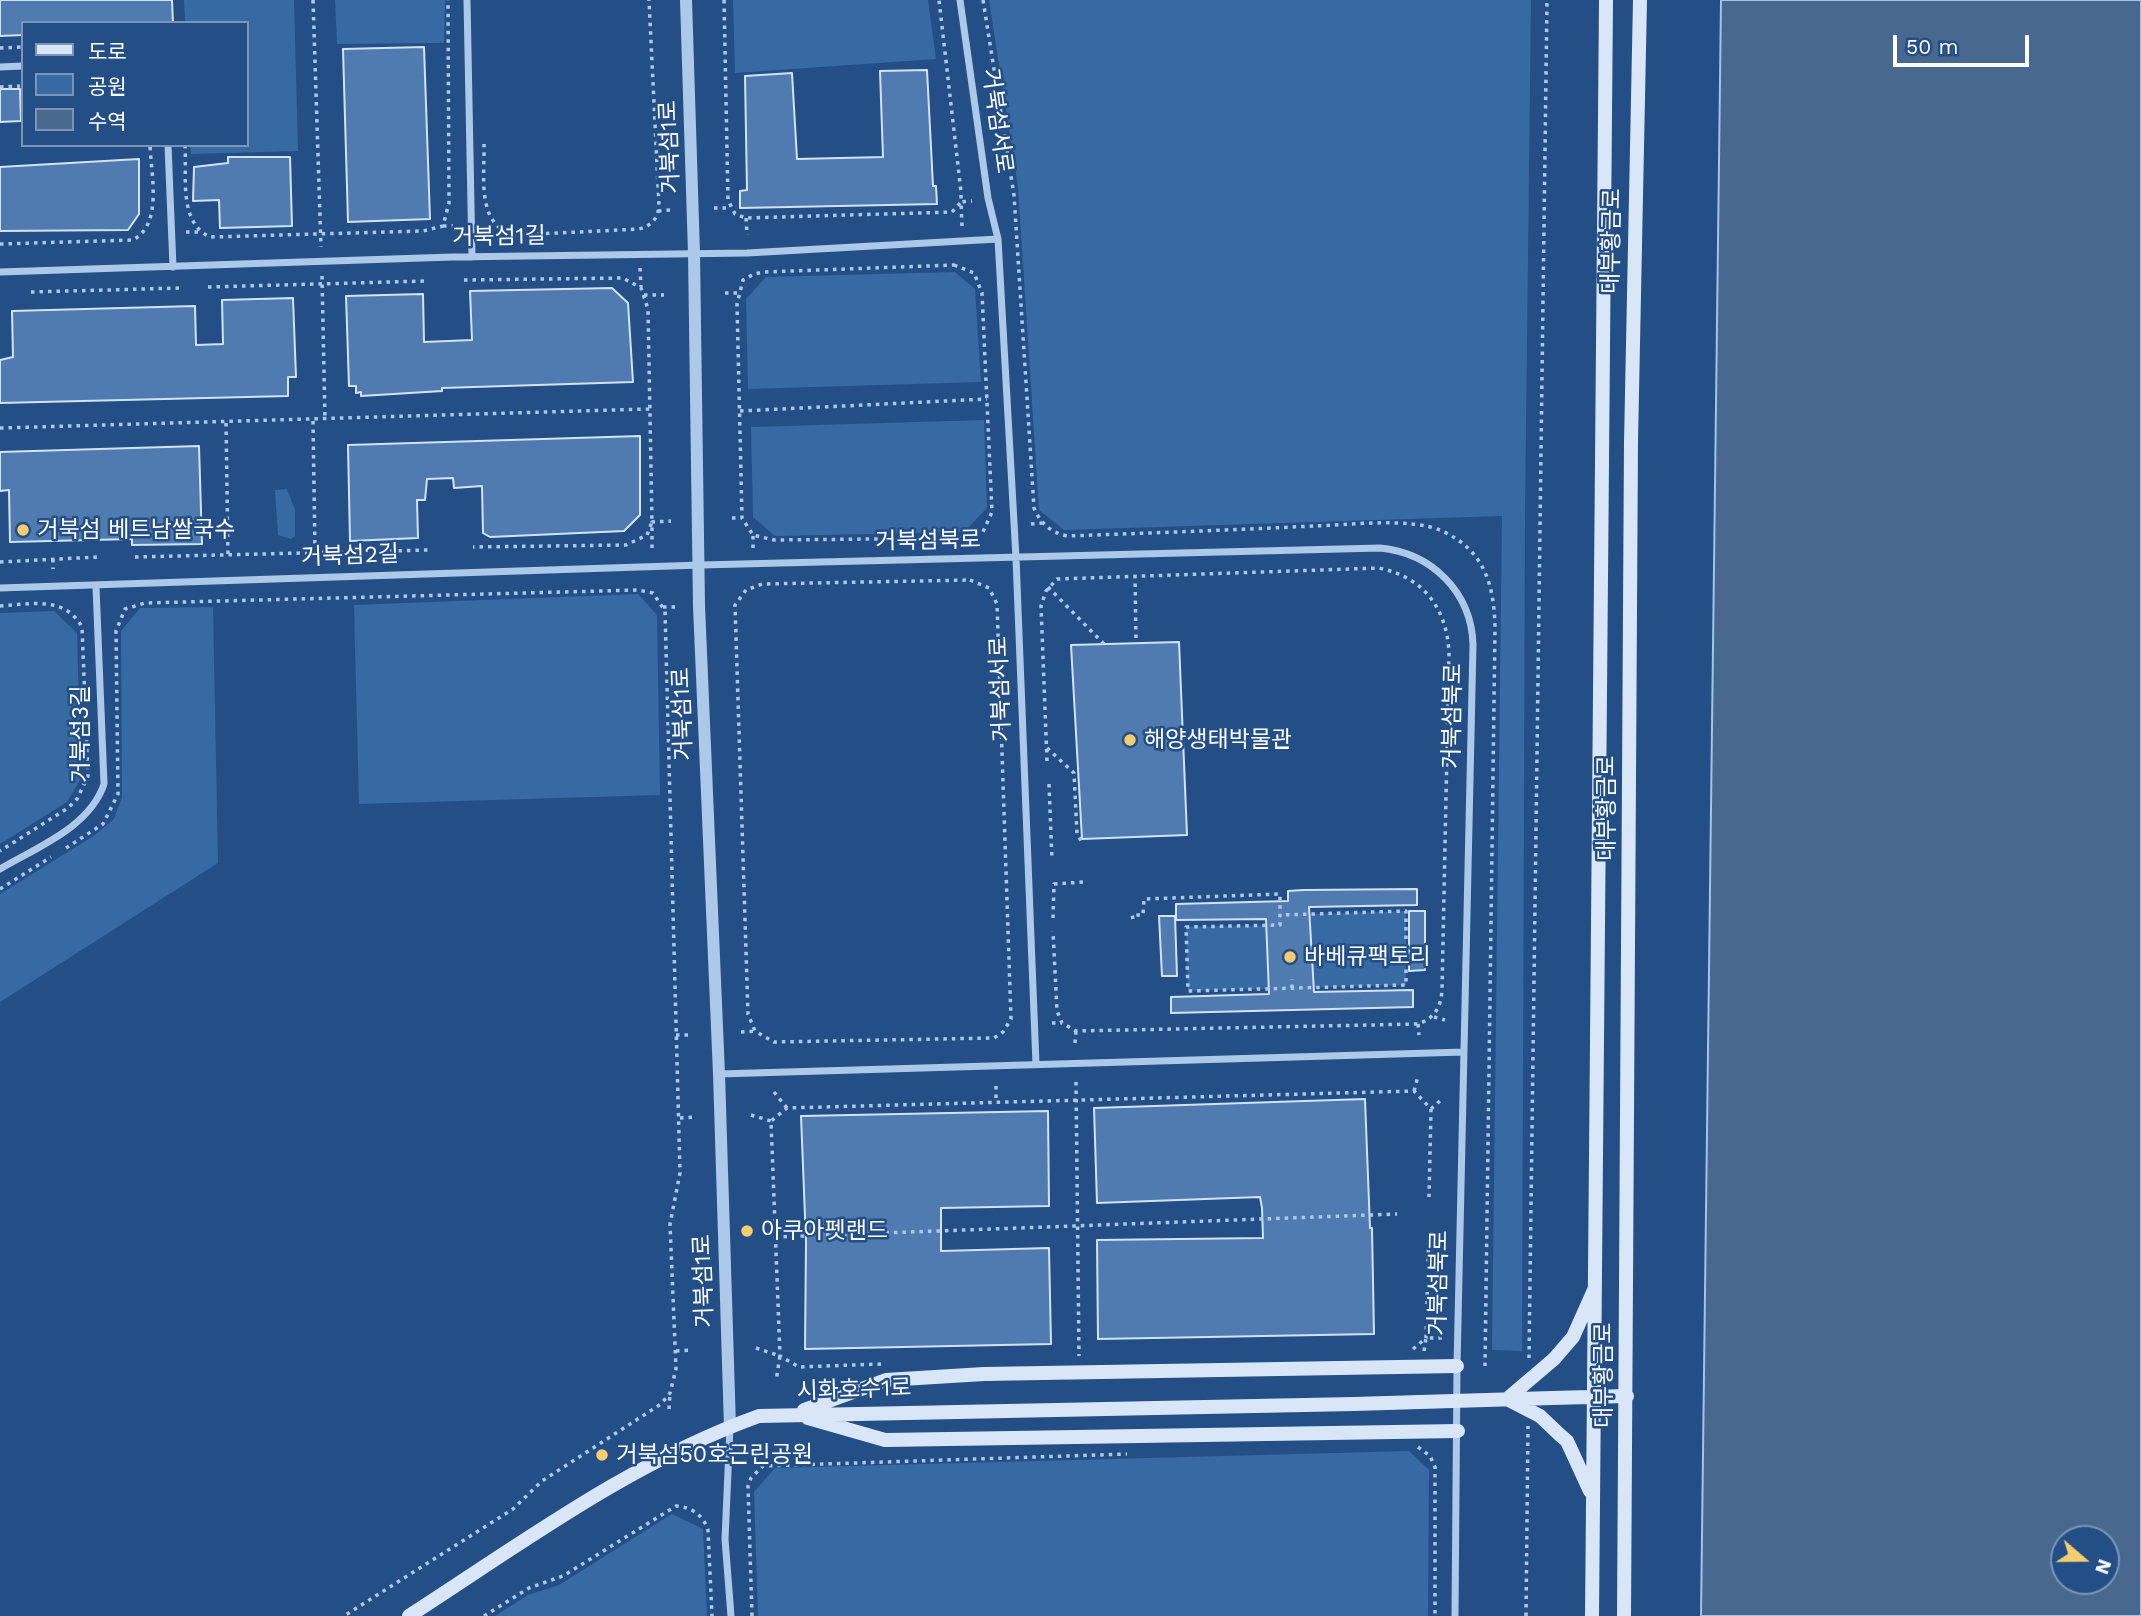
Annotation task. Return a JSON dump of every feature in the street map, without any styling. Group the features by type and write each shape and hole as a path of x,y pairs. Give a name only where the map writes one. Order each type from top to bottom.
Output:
{"main road":[{"name":"대부황금로","path":"1592,1616 1597,1282 1606,0"},
{"name":"대부황금로","path":"1624,1616 1631,442 1640,0"},
{"path":"1593,1500 1567,1441 1540,1416 1507,1399 1554,1359 1573,1337 1597,1282"},
{"path":"793,1414 886,1380 984,1374 1457,1366"},
{"path":"1594,1396 1627,1396"},
{"name":"시화호수1로","path":"409,1616 576,1509 672,1452 759,1416 1354,1404 1594,1396"},
{"path":"793,1414 886,1440 1458,1431"}],"street":[{"path":"467,0 472,257"},
{"name":"거북섬1로","path":"686,0 701,565 699,606 719,1074 730,1427"},
{"name":"거북섬서로","path":"960,0 988,198 998,239 1016,558 1036,1064"},
{"path":"0,67 21,66"},
{"path":"168,147 173,267"},
{"name":"거북섬1길","path":"0,272 694,253 998,239"},
{"name":"거북섬북로","path":"701,565 1380,548 1402,550 1426,561 1447,580 1467,610 1473,644 1457,1366 1455,1616"},
{"name":"거북섬2길","path":"0,589 701,565"},
{"name":"거북섬3길","path":"0,869 87,816 98,803 104,784 96,587"},
{"path":"719,1074 1464,1052"},
{"path":"730,1427 725,1539 731,1616"}],"path":[{"path":"313,0 321,247"},
{"path":"443,226 449,203 448,0"},
{"path":"486,224 495,224 516,235 639,229 650,225 658,211 649,0"},
{"path":"724,0 730,208"},
{"path":"939,0 962,226"},
{"path":"983,0 1014,195 1034,508 1042,523"},
{"path":"1529,1365 1547,0"},
{"path":"0,48 21,47"},
{"path":"0,86 20,86"},
{"path":"449,101 458,101"},
{"path":"484,141 486,208 495,224"},
{"path":"0,244 133,240 144,234 151,217 150,147 156,148"},
{"path":"185,147 188,217 198,232"},
{"path":"1007,196 1014,195"},
{"path":"714,208 730,208 746,218 939,214 953,212 961,202 972,201"},
{"path":"658,211 671,210"},
{"path":"746,218 747,235"},
{"path":"186,232 223,238 423,231 453,226"},
{"path":"639,229 639,238"},
{"path":"964,260 964,267"},
{"path":"748,267 748,277 738,293 740,411 742,518 753,535 753,548"},
{"path":"748,277 764,272 964,267 979,279 985,279"},
{"path":"640,268 640,288"},
{"path":"322,276 325,420"},
{"path":"464,279 612,277 634,281 640,288 648,309 652,548"},
{"path":"753,535 774,540 971,538 983,532 992,512 982,293 979,279"},
{"path":"208,287 426,281"},
{"path":"31,292 182,288"},
{"path":"724,293 738,293"},
{"path":"644,295 664,295"},
{"path":"740,411 987,399"},
{"path":"0,428 650,410"},
{"path":"313,421 315,553"},
{"path":"226,423 228,555"},
{"path":"732,518 742,518"},
{"path":"652,522 671,522"},
{"path":"473,547 625,545 647,535 652,522"},
{"path":"1031,524 1042,523 1065,535 1344,525 1423,526 1454,538 1478,558 1492,585 1495,627 1485,1366"},
{"path":"988,525 996,525"},
{"path":"1065,535 1065,542"},
{"path":"971,538 971,544"},
{"path":"135,557 429,550"},
{"path":"279,554 279,561"},
{"path":"0,562 97,557"},
{"path":"144,557 144,566"},
{"path":"53,559 53,569"},
{"path":"1047,761 1041,606 1048,587 1057,579 1378,568 1405,576 1435,601 1445,623 1449,653 1442,990 1441,1001 1433,1017 1418,1024 1076,1031 1062,1023 1052,1023"},
{"path":"1135,575 1136,643"},
{"path":"755,1031 748,1014 735,605 741,595 755,586 970,577 994,594 1001,594"},
{"path":"754,579 755,586"},
{"path":"653,584 653,593 663,607 679,1118 680,1173 670,1224 676,1368 669,1409"},
{"path":"1048,587 1104,644"},
{"path":"118,608 145,603 281,599 638,590 653,593"},
{"path":"281,592 281,599"},
{"path":"741,1032 755,1031 774,1042 994,1038 1009,1025 1013,1012 994,594"},
{"path":"145,596 145,603"},
{"path":"54,599 54,605"},
{"path":"0,606 54,605 79,610"},
{"path":"726,605 735,605"},
{"path":"663,607 678,607"},
{"path":"114,807 119,775 116,631 125,608"},
{"path":"0,851 68,808 77,799 88,776 84,637 77,618 69,610"},
{"path":"1047,748 1074,773 1077,834 1082,842"},
{"path":"1049,784 1052,860"},
{"path":"1053,918 1054,884 1084,883"},
{"path":"1132,919 1132,915 1143,915 1144,899 1280,894 1280,925 1186,927 1188,991 1406,985 1406,911 1281,915"},
{"path":"1054,930 1057,1011 1062,1023"},
{"path":"1292,979 1292,988"},
{"path":"1433,1017 1445,1020"},
{"path":"1483,1021 1489,1021"},
{"path":"1418,1024 1419,1035"},
{"path":"1009,1025 1018,1025"},
{"path":"1075,1043 1076,1031"},
{"path":"676,1035 690,1035"},
{"path":"994,1038 994,1046"},
{"path":"774,1042 774,1052"},
{"path":"1414,1091 1418,1076"},
{"path":"1076,1082 1079,1358 1093,1358"},
{"path":"996,1086 996,1102"},
{"path":"771,1121 787,1108 1414,1091 1432,1109"},
{"path":"774,1092 787,1108"},
{"path":"1429,1197 1432,1109 1442,1099"},
{"path":"1481,1099 1488,1099"},
{"path":"751,1115 771,1121"},
{"path":"679,1118 695,1117"},
{"path":"771,1121 779,1356 776,1381"},
{"path":"775,1237 1397,1214"},
{"path":"1426,1338 1429,1228"},
{"path":"1478,1337 1485,1337"},
{"path":"1400,1350 1414,1349 1426,1338 1441,1338"},
{"path":"755,1349 779,1356 799,1367 892,1364"},
{"path":"676,1351 692,1350"},
{"path":"344,1616 513,1509 542,1481 661,1404 670,1393"},
{"path":"1526,1616 1528,1421"},
{"path":"1408,1446 1418,1447 1433,1461 1442,1461"},
{"path":"752,1616 748,1486 751,1478 763,1466 1133,1454"},
{"path":"776,1458 777,1464"},
{"path":"1433,1461 1435,1616"},
{"path":"676,1500 676,1506"},
{"path":"484,1616 529,1587 563,1576 676,1506 690,1509 707,1520 712,1616"},
{"path":"742,1518 749,1517"}],"green space":[{"path":"184,0 294,0 298,151 191,154 190,147 248,147 248,21 185,21"},
{"path":"335,0 445,0 444,43 337,44"},
{"path":"733,0 928,0 936,59 735,73"},
{"path":"989,0 1531,0 1525,513 1522,1351 1492,1350 1502,516 1064,530 1039,510 1018,187"},
{"path":"955,272 975,289 981,382 748,389 746,299 766,277"},
{"path":"984,420 987,508 964,532 775,536 753,517 751,427"},
{"path":"287,489 295,510 295,536 291,539 278,535 275,490"},
{"path":"638,594 657,615 660,795 359,804 354,605"},
{"path":"213,607 218,863 0,1002 0,894 95,835 114,819 122,797 121,631 140,608"},
{"path":"54,611 77,633 81,779 67,802 0,844 0,613"},
{"path":"1406,911 1406,985 1188,991 1186,927 1280,925 1281,915"},
{"path":"1409,1451 1429,1470 1428,1616 758,1616 754,1492 775,1468"},
{"path":"672,1514 703,1529 707,1616 495,1616 528,1595 559,1585"}],"water":[{"path":"1721,0 2141,0 2141,1616 1701,1616"}],"building":[{"path":"0,0 172,0 173,21 21,21 21,35 0,36"},
{"path":"424,47 430,219 348,222 343,49"},
{"path":"927,70 933,186 936,186 937,204 740,208 740,191 747,190 745,76 792,73 797,159 883,157 880,71"},
{"path":"0,89 20,89 21,121 0,122"},
{"path":"228,157 290,157 292,226 220,228 219,200 193,201 194,167 228,163"},
{"path":"139,159 139,214 128,230 0,231 0,167"},
{"path":"612,288 628,303 633,382 442,388 442,391 361,396 361,392 356,393 356,386 349,386 346,296 423,294 424,342 472,340 470,291"},
{"path":"293,298 296,377 288,377 288,396 0,403 0,360 13,357 12,311 195,306 196,345 223,344 222,300"},
{"path":"640,436 640,515 624,531 490,537 483,533 482,486 454,488 453,478 427,479 425,500 417,500 418,538 350,541 348,445"},
{"path":"199,446 202,544 132,545 132,539 10,542 9,490 0,491 0,452"},
{"name":"해양생태박물관","path":"1179,642 1187,835 1082,839 1071,645"},
{"path":"1417,889 1417,905 1309,907 1314,992 1413,990 1413,1007 1171,1013 1171,997 1269,994 1266,919 1176,920 1176,904 1288,901 1288,891 1303,890"},
{"path":"1409,911 1425,911 1425,970 1409,971"},
{"path":"1159,916 1175,916 1177,976 1162,976"},
{"path":"1365,1099 1374,1334 1098,1339 1097,1240 1263,1238 1260,1197 1097,1203 1094,1108"},
{"path":"1048,1111 1049,1206 941,1208 941,1251 1049,1248 1051,1344 805,1349 806,1242 801,1116"}],"place":[{"name":"거북섬 베트남쌀국수","path":"23,530"},
{"name":"해양생태박물관","path":"1130,740"},
{"name":"바베큐팩토리","path":"1290,957"},
{"name":"아쿠아펫랜드","path":"747,1231"},
{"name":"거북섬50호근린공원","path":"602,1455"}]}
